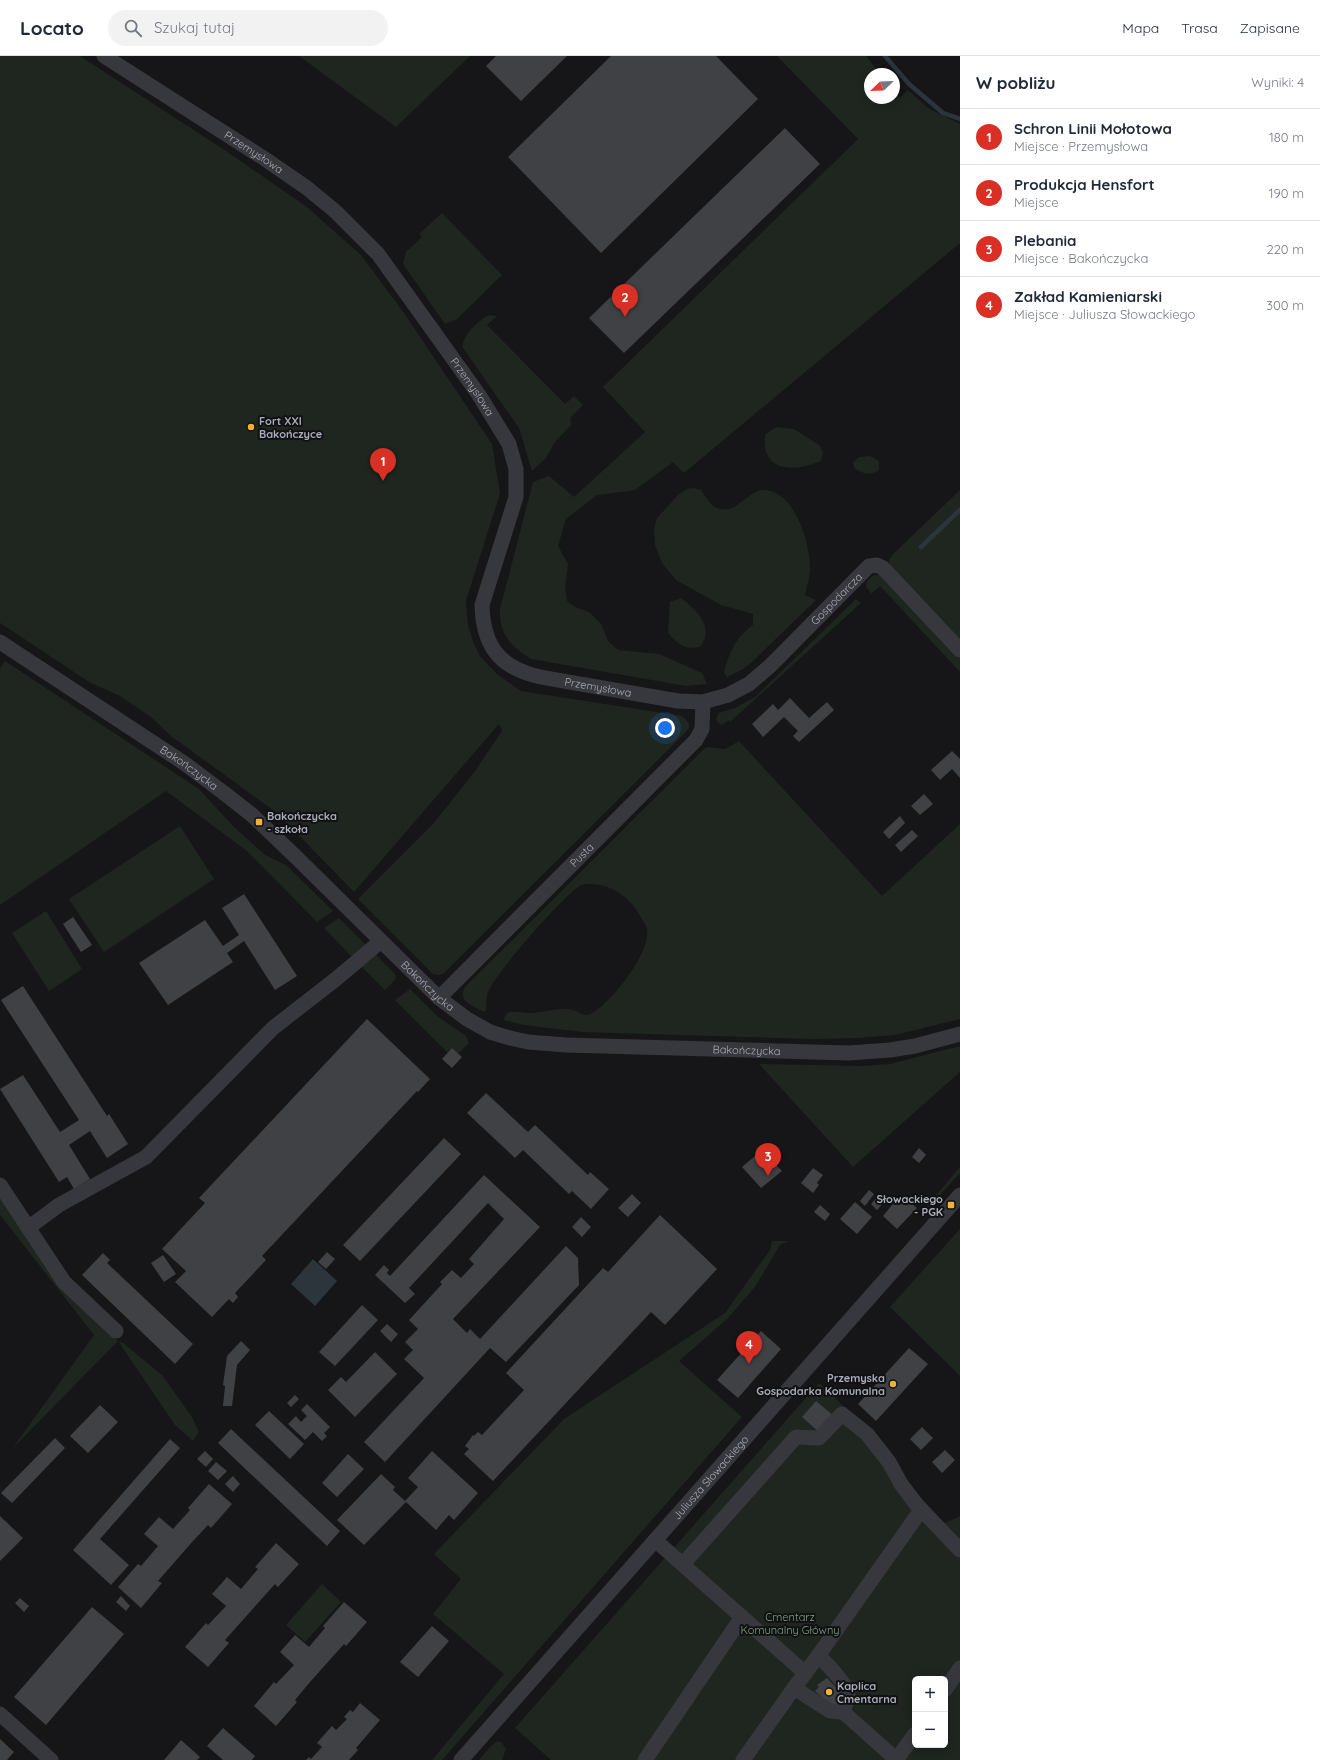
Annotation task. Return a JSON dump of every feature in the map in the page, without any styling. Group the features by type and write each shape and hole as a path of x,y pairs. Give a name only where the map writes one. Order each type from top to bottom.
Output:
{"street":[{"name":"Przemysłowa","path":"104,56 265,159 307,188 335,211 378,254 479,395 509,444 516,469 516,497 482,605 483,622 489,641 497,654 510,666 527,674 678,701 703,702"},
{"name":"Gospodarcza","path":"703,702 728,695 748,684 770,666 869,566 876,565 883,568 960,650"},
{"name":"Bakończycka","path":"0,642 184,763 252,815 438,998 467,1019 490,1032 528,1042 566,1045 848,1053 890,1050 915,1046 960,1034"},
{"name":"Pusta","path":"438,998 696,740 702,729 703,702"},
{"path":"28,1228 59,1205 146,1157 273,1028 336,980 381,941"},
{"path":"0,1184 64,1282 116,1331"},
{"name":"Juliusza Słowackiego","path":"461,1760 960,1195"},
{"path":"683,1564 796,1437 819,1438 842,1414 868,1434 889,1462 901,1484 921,1510 960,1550"},
{"path":"743,1760 921,1510"},
{"path":"655,1540 805,1673"},
{"path":"645,1760 742,1617"},
{"path":"818,1656 829,1666 847,1691 847,1700 843,1712"},
{"path":"948,1686 960,1668"},
{"path":"794,1688 830,1711 843,1712 896,1760 912,1738"},
{"path":"0,1714 51,1760"}],"green space":[{"path":"0,56 80,56 226,151 307,207 361,255 404,313 492,444 500,493 466,601 468,625 473,642 480,656 498,675 521,691 682,716 689,723 689,728 686,732 443,974 433,974 358,899 433,824 475,771 502,731 499,724 354,892 277,813 171,736 151,717 120,696 89,682 0,623"},
{"path":"299,56 470,56 396,127"},
{"path":"777,56 866,56 875,68 864,68 864,104 900,104 900,98 908,90 928,108 960,124 960,243 684,473 673,462 635,490 597,495 566,519 558,546 568,564 565,588 567,601 575,607 589,612 601,624 608,641 618,650 659,654 702,673 707,684 686,686 531,659 517,649 507,638 501,626 500,609 533,482 549,476 574,497 645,432 603,387 858,139"},
{"path":"442,213 502,275 457,319 445,324 403,264 406,252 422,237 419,234"},
{"path":"489,315 497,316 487,325 565,404 574,396 583,405 570,418 571,425 555,442 546,458 532,471 519,428 463,348 463,343 468,334 476,324"},
{"path":"776,427 794,429 819,445 823,452 821,461 797,468 788,468 774,463 768,457 765,448 765,435"},
{"path":"870,456 879,461 879,470 866,474 854,468 853,462 859,457"},
{"path":"694,488 701,490 711,504 720,509 732,508 758,491 764,490 775,492 784,498 798,518 807,543 810,572 805,595 816,600 753,661 743,669 727,677 724,673 728,658 738,640 753,625 753,614 721,605 676,580 662,563 655,545 654,529 657,518 679,494 687,489"},
{"path":"960,490 960,640 891,569 889,560 893,554"},
{"path":"880,575 885,578 960,658 960,672 880,586 871,594 866,584 871,577"},
{"path":"681,598 693,608 705,626 706,633 700,647 685,647 668,633 670,602"},
{"path":"856,599 861,603 730,722 729,720 722,725 719,724 716,719 719,713 735,708 755,697"},
{"path":"5,661 199,789 234,827 265,855 286,865 333,911 317,922 247,851 166,791 0,905 0,668"},
{"path":"739,741 882,896 960,824 960,1019 895,1035 814,1039 582,1032 524,1025 503,1020 507,1013 533,1013 558,1009 573,1010 587,1015 592,1013 609,999 628,976 643,951 647,939 646,926 638,912 621,894 607,887 590,884 581,885 572,892 545,919 514,955 491,986 486,999 485,1012 471,1005 464,999 463,991 466,986 705,748 725,749"},
{"path":"180,826 214,879 104,952 69,899"},
{"path":"46,911 82,969 49,991 12,933"},
{"path":"339,918 367,946 353,958 324,928"},
{"path":"376,955 396,975 395,980 385,990 360,965"},
{"path":"410,989 437,1016 466,1036 469,1043 458,1054 452,1048 448,1053 395,1000"},
{"path":"960,1046 960,1072 853,1167 759,1064 862,1066 890,1064"},
{"path":"960,1167 960,1173 929,1207 927,1206"},
{"path":"0,1198 56,1283 118,1341 12,1449 94,1335 0,1215"},
{"path":"960,1229 960,1376 890,1307"},
{"path":"772,1241 789,1241 780,1245 755,1287 728,1318 679,1361 742,1417 442,1760 432,1760 504,1674 433,1614 461,1579 434,1554 564,1419 725,1313 770,1250"},
{"path":"118,1341 123,1343 162,1375 192,1417 199,1432 193,1441 175,1425"},
{"name":"Cmentarz Komunalny Główny","path":"819,1383 855,1417 943,1524 960,1516 960,1760 551,1760 515,1728"},
{"path":"322,1584 341,1602 305,1642 286,1625"},
{"path":"498,1741 502,1743 506,1749 502,1760 479,1760 492,1745"}],"shaded area":[{"path":"313,1259 337,1281 315,1306 291,1284"}],"building":[{"path":"496,56 567,56 521,101 486,66"},
{"path":"611,56 716,56 758,99 601,253 508,157"},
{"path":"785,128 820,164 624,353 589,318"},
{"path":"790,698 809,718 827,702 834,710 799,742 793,736 798,731 784,717 763,737 752,724 773,704 778,710"},
{"path":"952,751 960,759 960,778 952,769 940,780 931,770"},
{"path":"924,794 933,804 920,815 911,806"},
{"path":"900,816 905,823 889,839 883,832"},
{"path":"912,830 918,836 901,852 895,845"},
{"path":"244,894 297,976 275,990 244,941 227,953 233,962 168,1005 139,963 205,920 223,946 239,935 222,908"},
{"path":"73,917 92,945 81,952 63,924"},
{"path":"23,986 107,1116 109,1114 128,1144 107,1158 90,1131 69,1145 90,1179 74,1189 67,1177 59,1182 0,1089 23,1075 60,1132 79,1120 1,1000"},
{"path":"367,1019 430,1079 262,1256 266,1260 235,1293 238,1297 233,1303 229,1299 212,1317 175,1282 186,1271 162,1249 205,1203 199,1198"},
{"path":"452,1048 462,1057 452,1068 442,1059"},
{"path":"486,1093 528,1132 535,1125 588,1175 590,1172 609,1189 591,1209 572,1191 569,1194 523,1150 515,1158 467,1113"},
{"path":"444,1138 461,1154 360,1261 343,1245"},
{"path":"919,1148 926,1155 919,1163 912,1157"},
{"path":"762,1150 770,1150 775,1154 774,1163 782,1171 761,1188 742,1167"},
{"path":"813,1168 823,1175 817,1183 819,1185 813,1193 801,1183"},
{"path":"484,1175 540,1227 453,1319 467,1333 470,1329 480,1339 566,1246 578,1258 579,1285 506,1362 490,1348 385,1462 364,1442 424,1378 404,1359 413,1350 405,1342 418,1329 409,1320 442,1284 440,1282 452,1270 461,1278 474,1264 469,1259 504,1219 488,1203 409,1288 415,1294 405,1303 375,1275 384,1265 389,1270 387,1273 390,1276"},
{"path":"869,1190 874,1194 865,1206 860,1201"},
{"path":"632,1194 641,1203 628,1217 618,1208"},
{"path":"902,1195 917,1208 897,1229 883,1216"},
{"path":"878,1196 884,1202 877,1210 871,1204"},
{"path":"855,1202 872,1217 857,1234 840,1219"},
{"path":"820,1205 830,1214 825,1221 814,1212"},
{"path":"660,1215 717,1269 665,1325 651,1312 493,1481 464,1454 469,1449 465,1446 473,1435 474,1436 478,1432 482,1435 524,1390 506,1373 603,1268 608,1272"},
{"path":"581,1217 591,1227 582,1237 572,1227"},
{"path":"327,1252 335,1259 326,1269 318,1262"},
{"path":"103,1253 110,1260 107,1263 193,1344 175,1364 82,1275"},
{"path":"163,1255 176,1274 164,1282 151,1263"},
{"path":"362,1305 378,1320 335,1366 319,1352"},
{"path":"387,1324 398,1334 391,1342 380,1331"},
{"path":"761,1331 781,1349 738,1398 717,1380"},
{"path":"241,1341 250,1350 237,1365 232,1406 223,1406 225,1386 223,1385 227,1356"},
{"name":"Przemyska Gospodarka Komunalna","path":"909,1348 928,1364 876,1421 858,1404"},
{"path":"375,1352 397,1374 355,1417 328,1390 341,1377 346,1382"},
{"path":"295,1395 299,1399 291,1407 287,1403"},
{"path":"816,1401 835,1417 820,1433 802,1417"},
{"path":"307,1404 330,1427 324,1433 327,1436 322,1441 313,1432 305,1440 288,1424 296,1416 301,1422 307,1416 301,1410"},
{"path":"100,1405 118,1422 88,1453 70,1436"},
{"path":"269,1411 304,1444 290,1459 255,1425"},
{"path":"922,1427 933,1438 921,1450 910,1439"},
{"path":"231,1429 340,1531 327,1546 218,1443"},
{"path":"55,1438 65,1448 12,1503 1,1493"},
{"path":"170,1439 180,1448 100,1539 129,1565 111,1585 73,1550"},
{"path":"945,1450 955,1460 942,1473 932,1462"},
{"path":"205,1451 213,1459 206,1467 197,1459"},
{"path":"432,1451 478,1493 454,1520 449,1515 436,1530 406,1502 364,1545 337,1520 381,1474 395,1487 393,1490 405,1501 418,1487 408,1478"},
{"path":"348,1454 364,1469 337,1497 322,1483"},
{"path":"216,1462 227,1471 218,1480 208,1471"},
{"path":"233,1476 240,1484 233,1492 225,1484"},
{"path":"209,1484 232,1504 211,1528 208,1525 158,1581 162,1583 141,1608 118,1587 138,1564 141,1566 158,1546 144,1534 159,1517 173,1529 190,1510 188,1508"},
{"path":"0,1516 23,1538 0,1561"},
{"path":"276,1543 299,1564 278,1587 275,1584 225,1640 229,1643 208,1667 185,1647 206,1623 208,1625 226,1606 212,1594 227,1577 241,1589 258,1569 255,1567"},
{"path":"121,1596 130,1606 126,1611 116,1602"},
{"path":"20,1598 29,1606 24,1612 15,1603"},
{"path":"344,1602 367,1622 346,1646 344,1644 310,1682 295,1700 297,1702 276,1726 254,1706 274,1682 276,1684 294,1665 280,1652 295,1635 309,1647 325,1628 323,1626"},
{"path":"92,1607 124,1634 46,1725 14,1697"},
{"path":"432,1626 449,1641 418,1677 400,1662"},
{"name":"Kaplica Cmentarna","path":"827,1678 843,1695 840,1705 832,1706 815,1691 819,1687 817,1685"},
{"path":"360,1703 380,1720 356,1748 358,1750 349,1760 306,1760 309,1757 311,1759 322,1747 317,1743 332,1726 336,1730 347,1719 344,1717 350,1710 353,1712"},
{"path":"223,1728 255,1756 252,1760 223,1760 207,1746"},
{"path":"0,1739 14,1752 7,1760 0,1760"},
{"path":"181,1740 200,1757 197,1760 164,1760"}],"waterway":[{"path":"885,56 909,84 943,113 960,119"},
{"path":"921,547 960,510"}],"place":[{"name":"Produkcja Hensfort","path":"625,317"},
{"name":"Fort XXI Bakończyce","path":"251,427"},
{"name":"Schron Linii Mołotowa","path":"383,481"},
{"name":"Bakończycka - szkoła","path":"259,822"},
{"name":"Plebania","path":"768,1176"},
{"name":"Słowackiego - PGK","path":"951,1205"},
{"name":"Zakład Kamieniarski","path":"749,1364"},
{"name":"Przemyska Gospodarka Komunalna","path":"893,1384"},
{"name":"Kaplica Cmentarna","path":"829,1692"}]}
